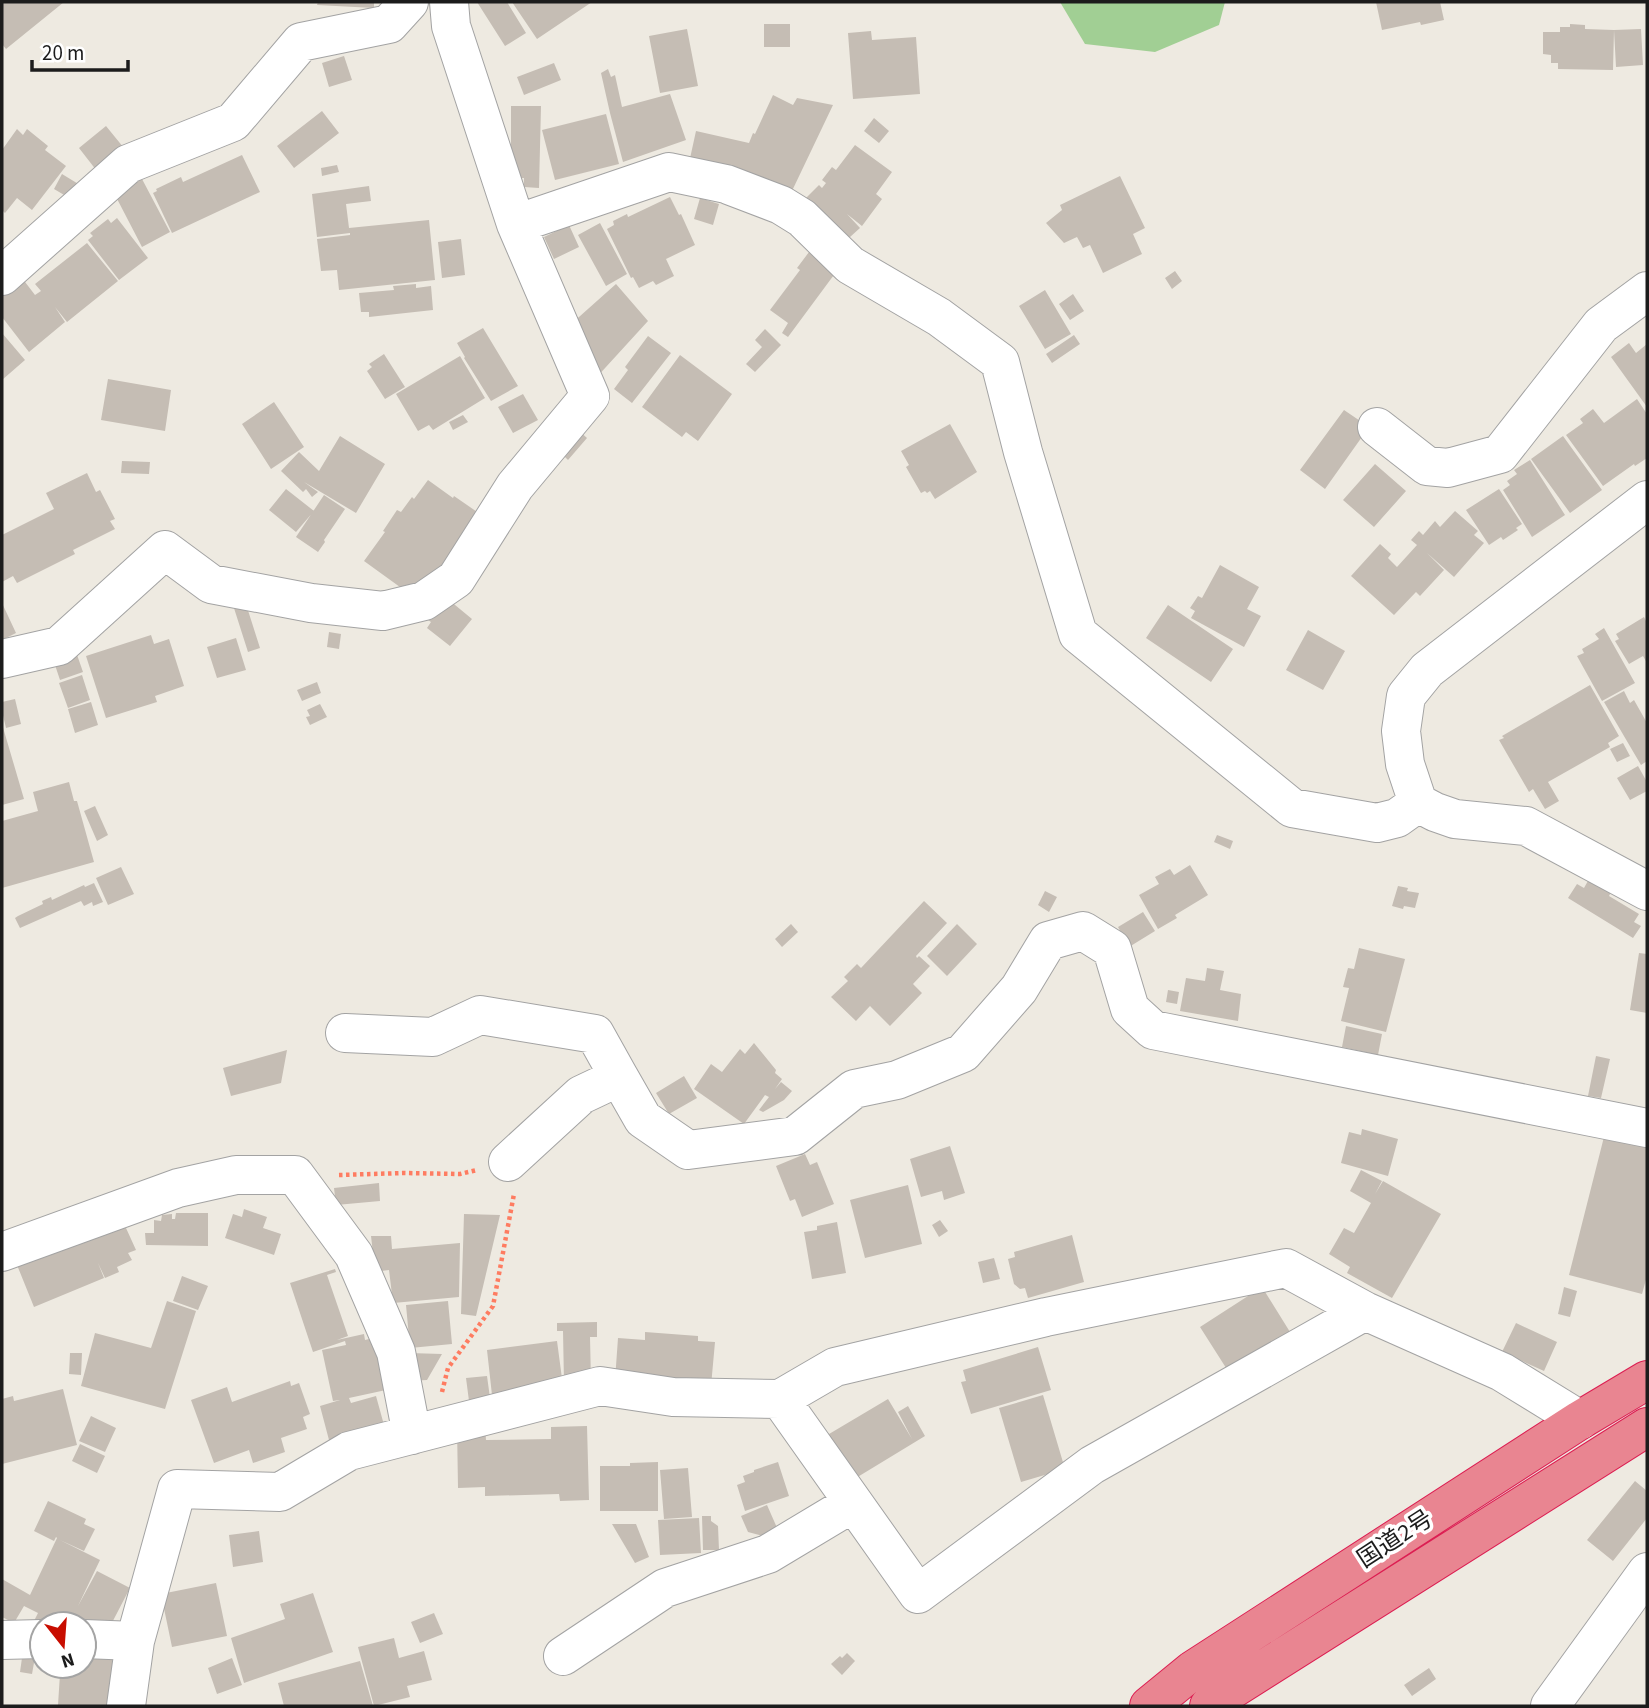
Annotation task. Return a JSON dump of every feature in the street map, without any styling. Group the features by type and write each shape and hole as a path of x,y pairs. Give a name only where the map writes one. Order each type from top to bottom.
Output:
{"highway":[{"name":"国道2号","path":"1149,1706 1192,1670 1580,1420 1647,1380"},
{"name":"国道2号","path":"1209,1706 1647,1427"}],"street":[{"path":"2,276 128,164 233,122 302,42 389,24 409,2"},
{"path":"2,659 59,646 165,550 211,583 311,603 383,611 424,601 456,579 515,486 590,396 516,225 452,26 449,2"},
{"path":"516,225 669,172 726,184 781,205 802,218 850,265 939,317 1000,362 1023,452 1078,634 1292,808 1377,823 1397,818 1418,803"},
{"path":"1377,427 1427,466 1448,468 1500,453 1601,326 1647,291"},
{"path":"1647,500 1427,670 1406,696 1401,731 1405,764 1418,803 1455,819 1526,826 1647,891"},
{"path":"345,1033 433,1037 480,1015 596,1034 643,1119 688,1150 795,1136 854,1089 897,1080 963,1053 1019,989 1048,942 1083,931 1112,949 1130,1009 1153,1030 1647,1128"},
{"path":"508,1162 581,1095 619,1077"},
{"path":"2,1252 178,1188 236,1175 295,1175 354,1255 396,1352 422,1433"},
{"path":"126,1706 135,1641 177,1489 280,1492 349,1451 600,1386 673,1397 780,1399 835,1367 1046,1317 1286,1268 1365,1311 1502,1373 1580,1420"},
{"path":"780,1399 918,1594 1092,1465 1365,1311"},
{"path":"563,1656 665,1588 768,1554 853,1503"},
{"path":"1549,1706 1647,1572"},
{"path":"2,1640 28,1639"},
{"path":"98,1640 135,1641"}],"path":[{"path":"295,1175 460,1174 508,1162 514,1194 493,1306 448,1368 422,1433"}],"green space":[{"path":"1060,2 1225,2 1219,25 1155,52 1085,44"}],"building":[{"path":"2,2 64,2 6,49 2,44"},
{"path":"318,2 374,2 374,8 317,5"},
{"path":"477,2 507,2 526,33 505,46"},
{"path":"512,2 592,2 537,39"},
{"path":"1376,2 1440,2 1444,20 1382,30"},
{"path":"764,24 790,24 790,47 764,47"},
{"path":"1570,24 1585,25 1585,29 1614,30 1613,70 1558,69 1558,63 1551,63 1551,55 1543,54 1543,32 1560,32 1560,27 1570,27"},
{"path":"687,29 698,86 660,93 649,36"},
{"path":"1641,29 1643,65 1616,67 1614,30"},
{"path":"871,31 872,40 916,37 920,94 853,99 848,33"},
{"path":"344,56 352,80 329,87 322,63"},
{"path":"554,63 561,80 524,95 517,77"},
{"path":"608,69 611,77 615,75 622,107 670,94 686,140 623,162 601,73"},
{"path":"773,95 793,105 797,98 833,105 791,193 689,163 696,131 749,143"},
{"path":"511,106 541,106 539,188 524,187 524,178 511,178"},
{"path":"322,111 339,133 294,168 277,146"},
{"path":"606,114 619,164 555,180 542,130"},
{"path":"874,118 889,131 879,143 864,131"},
{"path":"106,126 128,153 100,175 79,148"},
{"path":"17,129 23,135 27,129 48,146 45,150 66,166 32,210 17,198 5,213 2,210 2,150"},
{"path":"855,145 892,172 876,194 882,199 862,226 847,214 860,228 840,246 800,204 819,185 822,188 826,183 822,180 832,167 836,170"},
{"path":"242,155 260,192 172,233 153,193 156,189 181,177 183,182"},
{"path":"337,165 339,172 322,176 321,168"},
{"path":"62,174 80,185 71,199 54,189"},
{"path":"1120,176 1145,228 1133,234 1142,254 1103,273 1090,245 1083,248 1077,237 1064,243 1046,223 1062,210 1060,205"},
{"path":"142,179 170,232 142,247 114,193"},
{"path":"369,186 371,201 346,204 349,228 429,220 435,280 339,290 337,270 321,271 317,239 350,233 317,237 312,194"},
{"path":"670,197 695,245 666,259 674,276 656,285 653,281 639,288 633,277 631,278 607,229 614,225 613,221 627,214 628,217"},
{"path":"700,198 719,204 713,225 694,219"},
{"path":"117,218 148,258 119,280 88,240 93,236 90,233 108,219 111,223"},
{"path":"600,223 627,274 606,286 578,235"},
{"path":"569,225 579,247 554,259 544,237"},
{"path":"461,239 465,275 442,278 438,242"},
{"path":"87,243 118,281 67,322 55,307 65,322 29,352 2,317 2,294 22,278 35,295 41,291 35,284"},
{"path":"815,244 842,264 788,337 782,333 788,323 770,310 800,270 797,268"},
{"path":"1175,271 1182,281 1172,289 1165,278"},
{"path":"416,284 416,288 431,286 433,310 369,317 369,312 361,312 359,293 394,290 393,286"},
{"path":"616,284 648,321 595,379 570,325"},
{"path":"1045,290 1071,334 1045,349 1019,306"},
{"path":"1073,294 1084,311 1070,320 1059,304"},
{"path":"483,328 518,386 491,401 457,343"},
{"path":"765,329 781,345 755,372 746,364 762,347 755,340"},
{"path":"2,333 25,360 2,380"},
{"path":"1074,335 1080,344 1052,363 1046,354"},
{"path":"648,336 671,353 632,403 614,389 628,370 625,367"},
{"path":"1629,343 1636,353 1647,344 1647,407 1611,357"},
{"path":"384,354 405,387 385,399 367,371 372,367 369,364"},
{"path":"680,355 732,394 698,441 686,432 682,437 642,407"},
{"path":"460,356 485,398 433,430 429,425 418,431 396,394"},
{"path":"108,379 171,390 165,431 101,420"},
{"path":"523,394 538,420 513,433 498,407"},
{"path":"1637,399 1647,414 1647,458 1603,486 1566,435 1583,423 1580,419 1593,409 1604,423"},
{"path":"274,402 304,447 271,469 242,424"},
{"path":"1344,410 1369,427 1325,489 1300,470"},
{"path":"463,415 468,422 453,430 449,422"},
{"path":"950,424 977,472 935,499 930,491 921,493 906,467 909,465 901,451"},
{"path":"578,430 587,438 568,460 560,452"},
{"path":"340,436 385,464 356,513 304,482 318,492 312,497 306,489 303,492 281,471 299,452 319,471"},
{"path":"1563,436 1602,490 1570,513 1531,459"},
{"path":"1530,460 1565,515 1532,537 1503,490 1510,485 1507,481 1517,474 1514,470"},
{"path":"122,461 150,462 149,474 121,473"},
{"path":"1375,464 1406,491 1374,527 1343,500"},
{"path":"87,473 96,492 100,490 115,519 110,521 115,529 73,550 75,554 17,583 13,576 2,582 2,535 54,509 46,493"},
{"path":"428,480 483,516 471,538 411,595 364,561 397,510 401,512"},
{"path":"286,489 314,511 296,532 269,510"},
{"path":"1499,489 1522,524 1503,540 1501,537 1489,545 1466,510"},
{"path":"324,495 345,509 318,552 296,537"},
{"path":"1455,511 1478,531 1474,535 1484,543 1454,577 1427,553 1444,570 1420,596 1416,592 1394,615 1351,576 1380,544 1391,554 1388,558 1397,567 1417,545 1411,540 1419,531 1423,535 1435,521 1440,527"},
{"path":"1220,565 1259,587 1247,609 1261,616 1244,647 1191,618 1195,611 1190,608 1198,596 1202,598"},
{"path":"449,600 472,619 450,646 427,628 431,622 422,616"},
{"path":"245,601 260,648 248,652 233,605"},
{"path":"2,603 16,633 2,640"},
{"path":"1168,605 1233,649 1211,682 1146,638"},
{"path":"1644,617 1647,623 1647,663 1643,656 1629,664 1615,641 1619,639 1616,634"},
{"path":"1604,628 1635,683 1602,701 1577,656 1584,653 1582,649 1599,639 1595,634"},
{"path":"1308,630 1345,651 1323,690 1286,670"},
{"path":"329,632 341,634 339,649 327,647"},
{"path":"151,635 154,644 169,639 184,686 155,696 157,702 106,718 86,656"},
{"path":"236,638 246,670 217,678 207,647"},
{"path":"75,649 83,672 60,680 52,656"},
{"path":"82,675 90,700 68,708 59,683"},
{"path":"317,682 321,693 302,701 297,690"},
{"path":"1590,685 1619,736 1608,743 1610,747 1548,782 1559,801 1545,809 1533,789 1529,792 1499,740"},
{"path":"1624,691 1630,703 1634,700 1647,723 1647,761 1641,765 1604,702"},
{"path":"15,699 21,724 6,728 2,702"},
{"path":"91,702 98,725 75,733 68,709"},
{"path":"320,704 327,717 310,725 306,717 310,716 307,710"},
{"path":"2,724 24,799 2,805"},
{"path":"1623,743 1630,756 1617,762 1610,749"},
{"path":"1638,766 1647,782 1647,791 1630,800 1617,778"},
{"path":"69,782 94,862 2,888 2,821 38,811 33,792"},
{"path":"95,806 108,835 97,841 84,811"},
{"path":"1217,835 1233,841 1230,849 1214,842"},
{"path":"1190,865 1208,895 1158,929 1139,895 1159,884 1155,877 1170,869 1174,875"},
{"path":"121,867 134,894 108,905 96,878"},
{"path":"1589,879 1611,892 1609,896 1639,914 1634,922 1641,926 1633,938 1568,898 1577,884 1584,888"},
{"path":"94,883 103,902 93,906 92,902 84,906 81,901 20,928 15,918 43,904 42,901 51,897 52,900"},
{"path":"1398,886 1419,893 1415,908 1392,906"},
{"path":"1045,891 1057,897 1049,912 1038,905"},
{"path":"924,901 947,923 916,956 930,966 913,984 922,993 890,1026 870,1006 856,1021 831,997 848,981 844,977 857,964 861,968"},
{"path":"1143,912 1155,931 1129,947 1118,927"},
{"path":"791,924 798,932 782,947 775,939"},
{"path":"957,924 977,944 947,976 927,956"},
{"path":"1359,948 1405,959 1386,1032 1341,1021 1349,988 1343,987 1348,968 1354,969"},
{"path":"1639,953 1647,954 1647,1013 1630,1010"},
{"path":"1207,968 1224,971 1220,990 1241,994 1238,1021 1180,1011 1186,978 1205,981"},
{"path":"1168,990 1179,992 1177,1004 1166,1002"},
{"path":"1346,1026 1382,1034 1378,1055 1342,1047"},
{"path":"754,1043 782,1079 775,1089 781,1082 792,1091 784,1100 763,1112 759,1110 769,1097 765,1095 744,1124 694,1089 711,1064 722,1072 740,1049 745,1054"},
{"path":"287,1050 281,1083 231,1096 223,1068"},
{"path":"1596,1056 1610,1059 1601,1098 1588,1096"},
{"path":"684,1076 697,1098 669,1114 656,1093"},
{"path":"1362,1129 1398,1139 1388,1176 1341,1163 1349,1132 1361,1135"},
{"path":"1606,1129 1647,1140 1647,1276 1642,1294 1569,1275"},
{"path":"950,1146 965,1193 944,1200 942,1191 921,1197 910,1159"},
{"path":"805,1154 810,1165 817,1162 834,1204 802,1217 795,1199 790,1201 776,1166"},
{"path":"1361,1170 1382,1181 1375,1194 1383,1181 1441,1214 1392,1298 1347,1273 1350,1267 1329,1254 1344,1228 1354,1233 1371,1203 1350,1191"},
{"path":"379,1183 380,1201 336,1205 334,1188"},
{"path":"908,1185 922,1244 865,1258 850,1200"},
{"path":"244,1209 267,1217 263,1228 281,1234 274,1255 225,1238 233,1214 242,1217"},
{"path":"176,1213 208,1213 208,1246 146,1245 145,1233 154,1233 154,1220 161,1221 162,1215 172,1214 172,1219 175,1219"},
{"path":"464,1214 500,1215 476,1316 461,1314"},
{"path":"121,1217 136,1250 128,1253 132,1260 117,1267 119,1272 105,1278 98,1263 104,1278 34,1307 17,1265"},
{"path":"940,1220 948,1231 939,1237 932,1225"},
{"path":"837,1222 846,1273 812,1279 804,1232"},
{"path":"1072,1235 1084,1282 1028,1298 1025,1288 1020,1289 1014,1284 1008,1259 1015,1257 1014,1252"},
{"path":"371,1236 391,1236 392,1249 460,1243 459,1297 393,1303 389,1270 381,1271 373,1253"},
{"path":"994,1258 1000,1279 983,1283 978,1262"},
{"path":"335,1269 336,1272 327,1275 348,1336 337,1340 364,1334 365,1340 382,1336 386,1390 349,1398 351,1403 376,1396 384,1425 329,1440 320,1406 340,1400 333,1401 322,1350 346,1345 345,1341 313,1352 290,1283"},
{"path":"182,1276 208,1286 198,1310 173,1301"},
{"path":"1262,1287 1290,1332 1228,1371 1200,1327"},
{"path":"1564,1287 1577,1291 1570,1317 1558,1314"},
{"path":"167,1301 196,1311 165,1409 81,1386 95,1333 151,1348"},
{"path":"448,1301 452,1344 410,1348 406,1305"},
{"path":"597,1322 597,1337 590,1337 591,1382 564,1383 563,1331 557,1331 557,1323"},
{"path":"1516,1323 1557,1342 1544,1371 1502,1352"},
{"path":"645,1332 698,1336 698,1341 715,1342 711,1386 615,1380 618,1338 645,1340"},
{"path":"557,1341 563,1386 492,1395 487,1350"},
{"path":"1038,1347 1051,1390 971,1414 961,1382 966,1381 963,1370"},
{"path":"70,1353 82,1353 81,1375 69,1374"},
{"path":"409,1353 442,1354 427,1380 407,1381"},
{"path":"487,1376 490,1398 469,1401 466,1378"},
{"path":"290,1381 291,1386 299,1383 310,1414 303,1417 307,1429 281,1438 285,1452 253,1463 249,1450 214,1463 191,1400 227,1387 232,1402"},
{"path":"63,1389 77,1445 2,1464 2,1399 13,1396 14,1401"},
{"path":"1043,1395 1065,1469 1021,1482 999,1408"},
{"path":"888,1399 912,1439 898,1412 908,1406 925,1436 851,1481 824,1437"},
{"path":"91,1416 116,1428 105,1452 79,1441"},
{"path":"457,1426 485,1426 486,1440 551,1439 551,1427 587,1426 589,1500 560,1501 559,1494 485,1496 485,1487 458,1488"},
{"path":"80,1444 105,1456 97,1473 72,1461"},
{"path":"658,1462 658,1511 600,1511 600,1466"},
{"path":"778,1462 789,1496 745,1511 737,1485 745,1482 743,1476"},
{"path":"688,1468 692,1517 664,1519 660,1470"},
{"path":"1635,1481 1647,1491 1647,1518 1613,1561 1587,1540"},
{"path":"48,1501 86,1519 84,1524 95,1529 84,1551 60,1540 100,1560 78,1606 97,1571 130,1588 103,1640 98,1636 98,1610 32,1610 24,1606 14,1623 2,1617 2,1579 30,1595 57,1538 54,1541 34,1531"},
{"path":"767,1505 778,1530 763,1536 748,1532 741,1516"},
{"path":"702,1516 711,1516 711,1521 718,1526 719,1550 703,1550"},
{"path":"699,1518 701,1553 660,1555 658,1520"},
{"path":"612,1524 636,1524 649,1557 635,1563"},
{"path":"259,1531 263,1562 233,1567 229,1535"},
{"path":"216,1583 227,1636 172,1647 161,1594"},
{"path":"313,1593 333,1652 244,1683 231,1638 285,1619 280,1604"},
{"path":"434,1613 443,1634 420,1643 411,1622"},
{"path":"394,1638 399,1658 424,1651 432,1680 407,1686 410,1697 374,1706 358,1647"},
{"path":"24,1644 28,1645 28,1673 20,1672"},
{"path":"847,1653 855,1661 842,1675 831,1664"},
{"path":"98,1655 117,1657 112,1706 58,1705 60,1680 98,1680"},
{"path":"232,1658 242,1685 217,1694 208,1668"},
{"path":"360,1661 373,1706 284,1706 278,1683"},
{"path":"1429,1668 1436,1679 1412,1696 1404,1685"}]}
